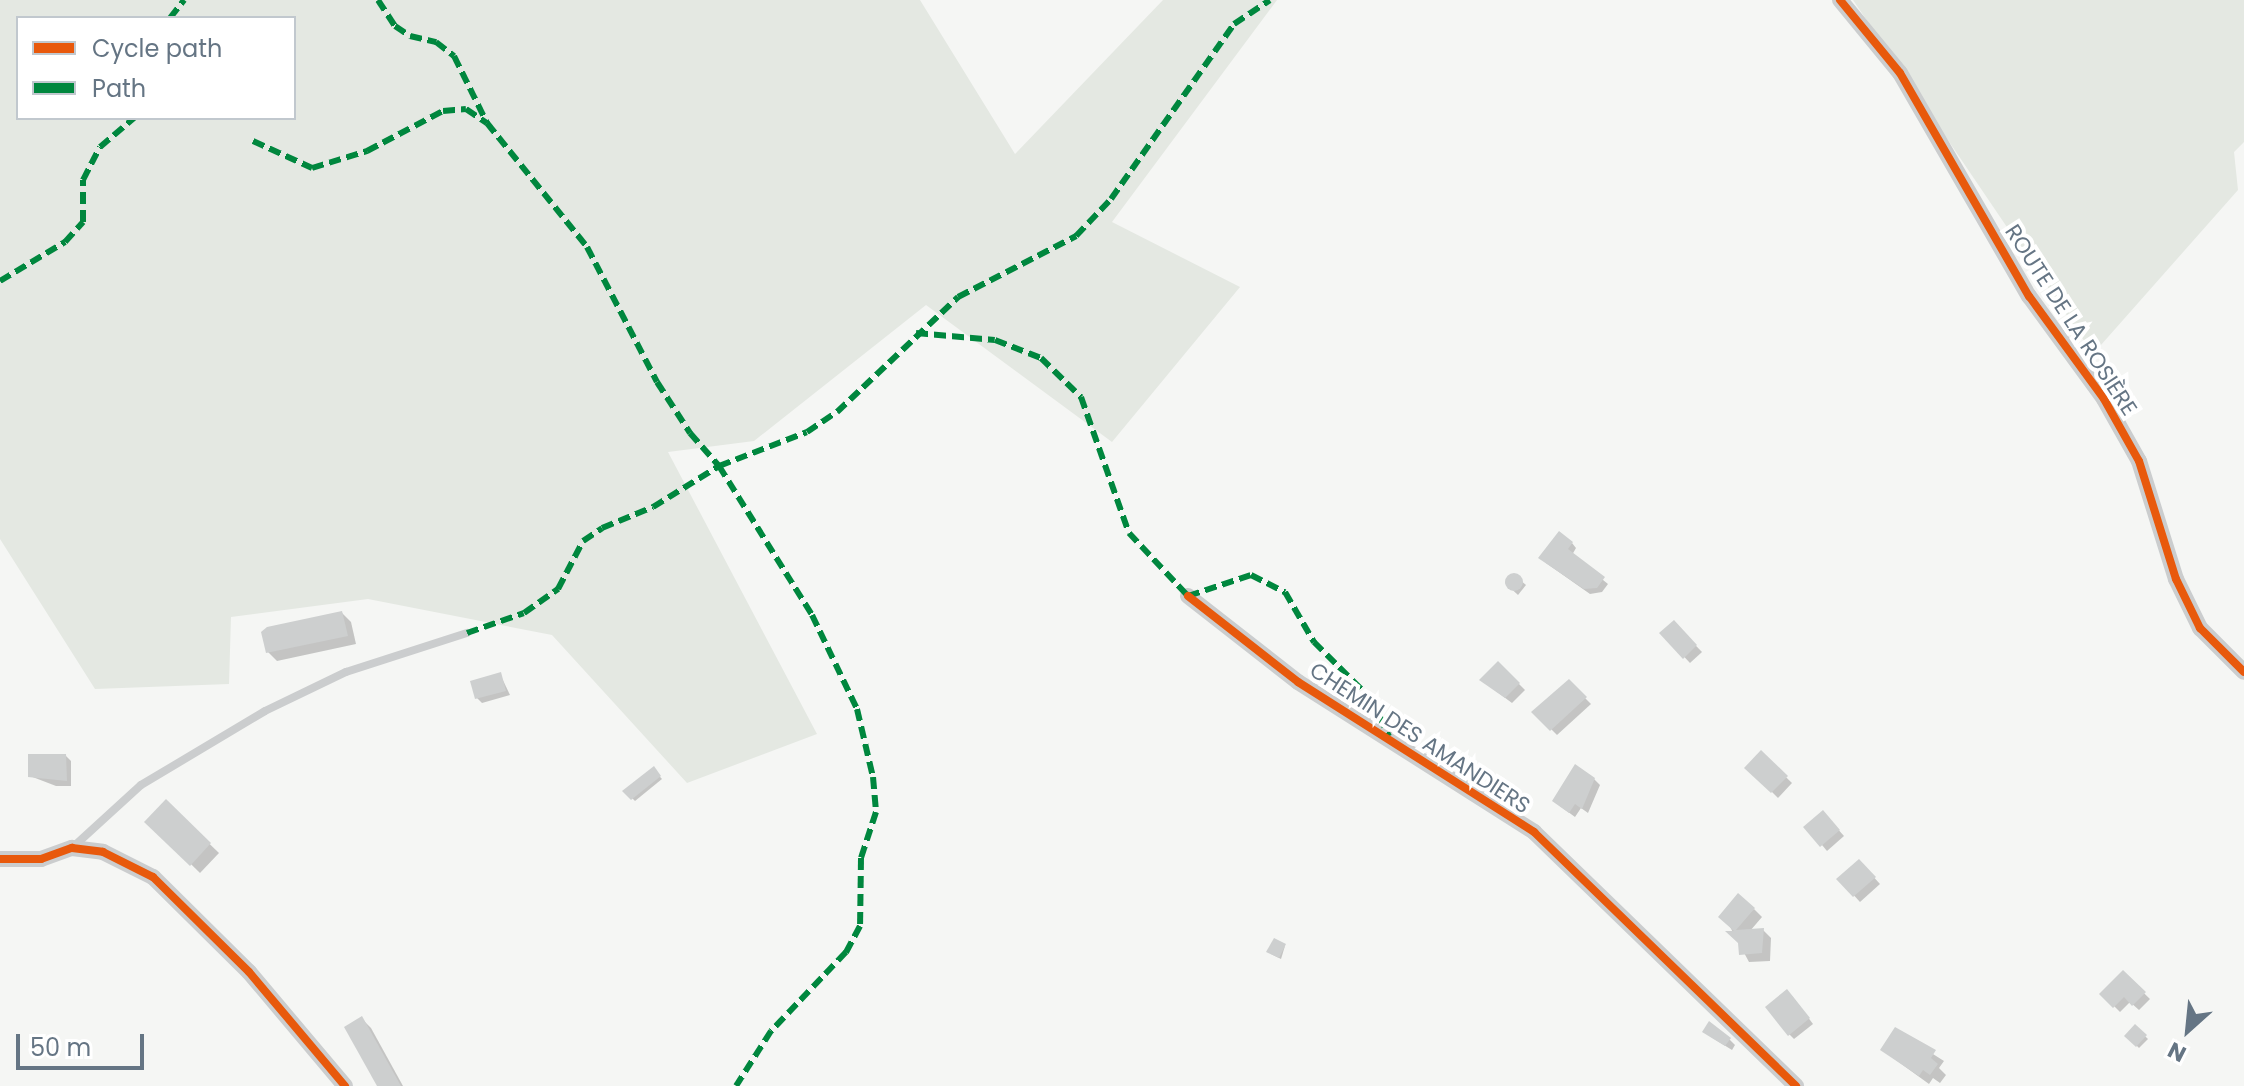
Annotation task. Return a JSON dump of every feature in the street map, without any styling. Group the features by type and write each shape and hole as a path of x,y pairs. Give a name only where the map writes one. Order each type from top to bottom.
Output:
{"street":[{"name":"ROUTE DE LA ROSIÈRE","path":"1840,0 1900,73 2029,296 2104,399 2139,461 2176,579 2200,628 2244,672"},
{"name":"CHEMIN DES AMANDIERS","path":"1188,596 1298,682 1534,832 1796,1086"},
{"path":"0,859 41,859 72,848 103,852 153,877 249,972 345,1086"}],"lane":[{"path":"72,848 141,785 265,711 346,672 467,633"}],"shaded area":[{"path":"0,0 920,0 1015,154 1163,0 1277,0 1112,222 1240,287 1112,442 926,305 754,441 668,452 817,734 687,783 552,635 368,599 231,617 229,684 95,689 0,539"},
{"path":"1853,0 2244,0 2244,142 2234,152 2238,190 2093,354"}],"building":[{"path":"1559,531 1573,542 1568,549 1605,577 1597,588 1584,589 1538,558"},
{"path":"1510,573 1518,573 1523,582 1521,589 1510,591 1505,586 1505,578"},
{"path":"342,611 348,636 266,653 261,632 267,627"},
{"path":"1674,620 1697,645 1683,659 1659,633"},
{"path":"1498,661 1520,683 1505,698 1479,680"},
{"path":"501,672 506,691 475,699 470,681"},
{"path":"1569,679 1587,697 1550,731 1531,712"},
{"path":"1761,750 1788,776 1771,793 1744,768"},
{"path":"28,754 66,754 67,781 28,777"},
{"path":"1575,764 1595,778 1582,809 1575,804 1569,813 1552,801"},
{"path":"654,766 661,776 631,800 622,791"},
{"path":"166,799 211,843 190,866 144,822"},
{"path":"1823,810 1840,830 1820,847 1803,827"},
{"path":"1859,859 1876,877 1853,897 1836,879"},
{"path":"1738,893 1755,908 1736,930 1764,928 1762,953 1739,955 1738,943 1725,931 1734,931 1718,917"},
{"path":"1274,938 1286,944 1279,958 1266,952"},
{"path":"2123,970 2146,992 2132,1006 2124,997 2113,1008 2099,994"},
{"path":"1787,989 1810,1018 1788,1036 1765,1007"},
{"path":"362,1016 401,1086 377,1086 344,1027"},
{"path":"1709,1021 1731,1038 1725,1046 1702,1032"},
{"path":"2135,1024 2147,1035 2136,1047 2124,1036"},
{"path":"1895,1027 1936,1050 1931,1058 1938,1064 1930,1075 1923,1070 1919,1076 1880,1050"}],"marked path":[{"path":"172,16 184,0"},
{"path":"378,0 395,26 410,36 436,42 454,56 487,123"},
{"path":"467,633 524,613 558,589 583,541 602,528 653,507 719,466 807,432 837,412 958,297 1076,236 1111,199 1234,24 1270,0"},
{"path":"253,141 312,168 367,151 443,111 466,109 487,123 587,247 657,382 690,433 719,466 812,615 857,709 873,777 876,812 861,858 860,926 846,952 771,1031 736,1086"},
{"path":"0,281 65,242 83,222 83,180 100,147 132,120"},
{"path":"916,333 995,340 1041,358 1081,397 1129,533 1188,596 1251,575 1285,592 1314,642 1372,700 1389,736"}],"cycle path":[{"path":"1840,0 1900,73 2029,296 2104,399 2139,461 2176,579 2200,628 2244,672"},
{"path":"1188,596 1298,682 1534,832 1796,1086"},
{"path":"0,859 41,859 72,848 103,852 153,877 249,972 345,1086"}]}
